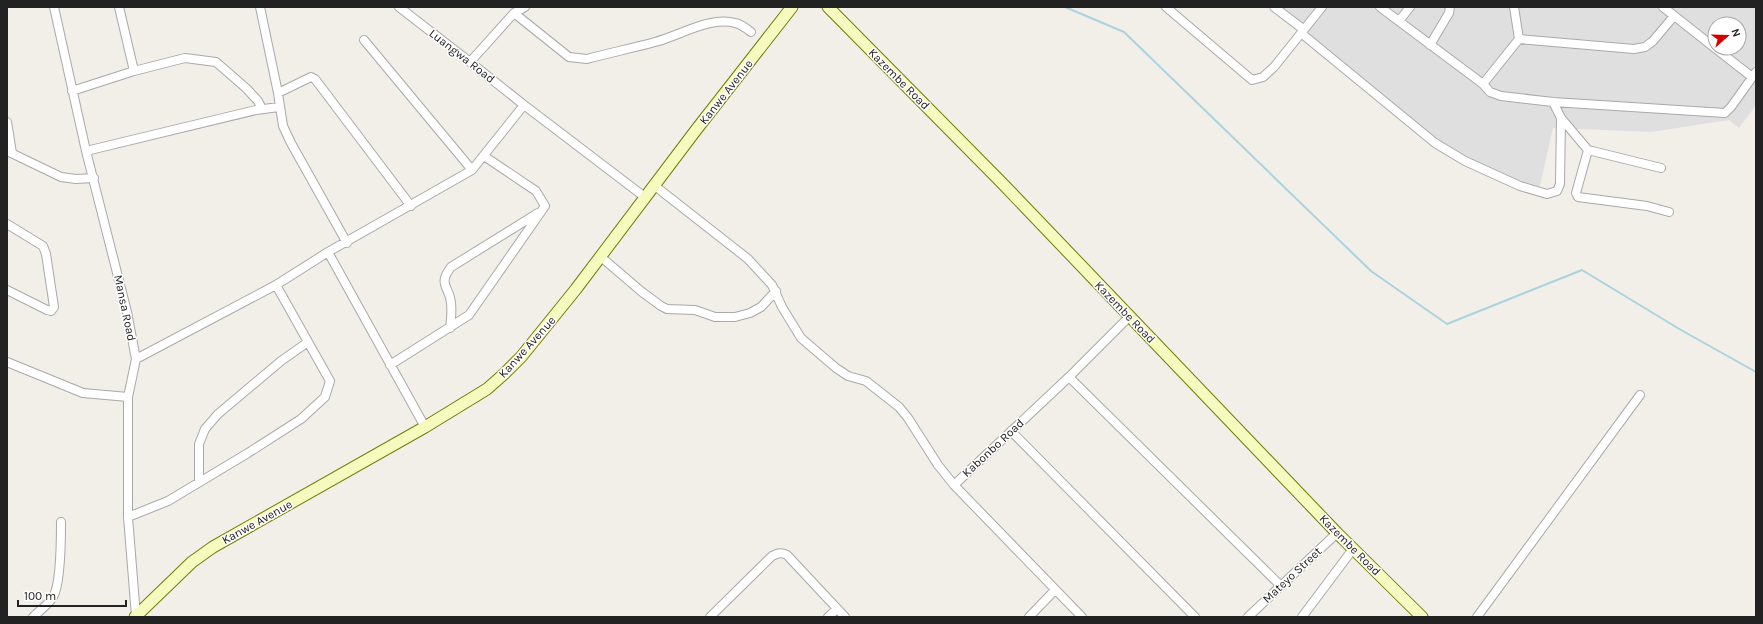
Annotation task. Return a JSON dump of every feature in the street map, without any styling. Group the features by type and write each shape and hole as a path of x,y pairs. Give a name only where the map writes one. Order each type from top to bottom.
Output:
{"main road":[{"name":"Kanwe Avenue","path":"136,616 192,562 213,547 425,427 487,389 504,374 520,357 601,257 696,130 792,7"},
{"name":"Kazembe Road","path":"828,7 1002,183 1352,549 1422,617"}],"street":[{"name":"Mansa Road","path":"54,7 86,151 127,312 136,359 128,397 128,517 136,616"},
{"path":"119,7 134,72"},
{"path":"260,7 278,93 283,126 347,243"},
{"name":"Luangwa Road","path":"399,7 646,198"},
{"path":"470,62 514,13 525,7"},
{"path":"1166,7 1252,80 1263,77 1274,67 1322,7"},
{"path":"1274,7 1435,143 1465,161 1520,186 1547,194 1557,191 1560,184 1561,118"},
{"path":"1380,7 1483,84 1490,92 1500,96 1553,102 1725,113 1754,74 1727,56"},
{"path":"1399,21 1410,7"},
{"path":"1430,45 1449,13 1450,7"},
{"path":"1483,84 1518,40 1514,7"},
{"path":"1663,7 1707,42"},
{"path":"514,13 560,51 569,57 578,59 587,59 657,42 682,32 718,22 735,22 751,32"},
{"path":"1518,40 1634,48 1645,47 1653,41 1674,16"},
{"path":"364,40 472,170"},
{"path":"72,91 185,58 216,62 247,89 258,101 262,109"},
{"path":"278,93 311,77 314,77 411,206"},
{"path":"1553,102 1561,118 1588,150 1661,168"},
{"path":"136,359 276,285 328,252 347,243 472,170 524,105"},
{"path":"86,151 262,109 279,107"},
{"path":"7,122 10,152 61,177 76,179 94,178"},
{"path":"1588,150 1576,193 1578,197 1647,206 1670,212"},
{"path":"390,365 464,320 474,310 545,206 536,191 484,156"},
{"path":"655,186 742,253 766,278 776,292 782,307 801,338 836,368 848,376 866,381 899,407 908,418 938,465 954,485"},
{"path":"450,328 452,304 444,284 448,271 451,267 542,211"},
{"path":"7,224 43,246 46,254 54,307 51,311 46,310 7,290"},
{"path":"328,252 425,427"},
{"path":"601,257 642,292 667,309 694,310 720,318 735,317 750,313 761,307 776,292"},
{"path":"128,517 159,506 200,482 301,419 325,397 330,381 276,285"},
{"name":"Kabonbo Road","path":"1082,617 954,485 1069,377 1129,317"},
{"path":"200,482 199,444 205,429 218,414 281,360 308,342"},
{"path":"7,362 83,392 128,397"},
{"path":"1069,377 1281,586"},
{"path":"1477,617 1640,395"},
{"path":"1011,431 1195,617"},
{"path":"33,617 53,597 56,589 61,522"},
{"name":"Mateyo Street","path":"1248,617 1337,533"},
{"path":"1302,617 1352,549"},
{"path":"710,617 772,556 777,553 787,555 845,617"},
{"path":"1029,617 1056,590"},
{"path":"828,617 837,609"}],"shaded area":[{"path":"1268,7 1756,7 1756,105 1739,128 1729,120 1651,132 1553,128 1539,190 1449,157"}],"waterway":[{"path":"1065,7 1124,32 1371,271 1447,324 1582,270 1681,330 1756,372"}]}
